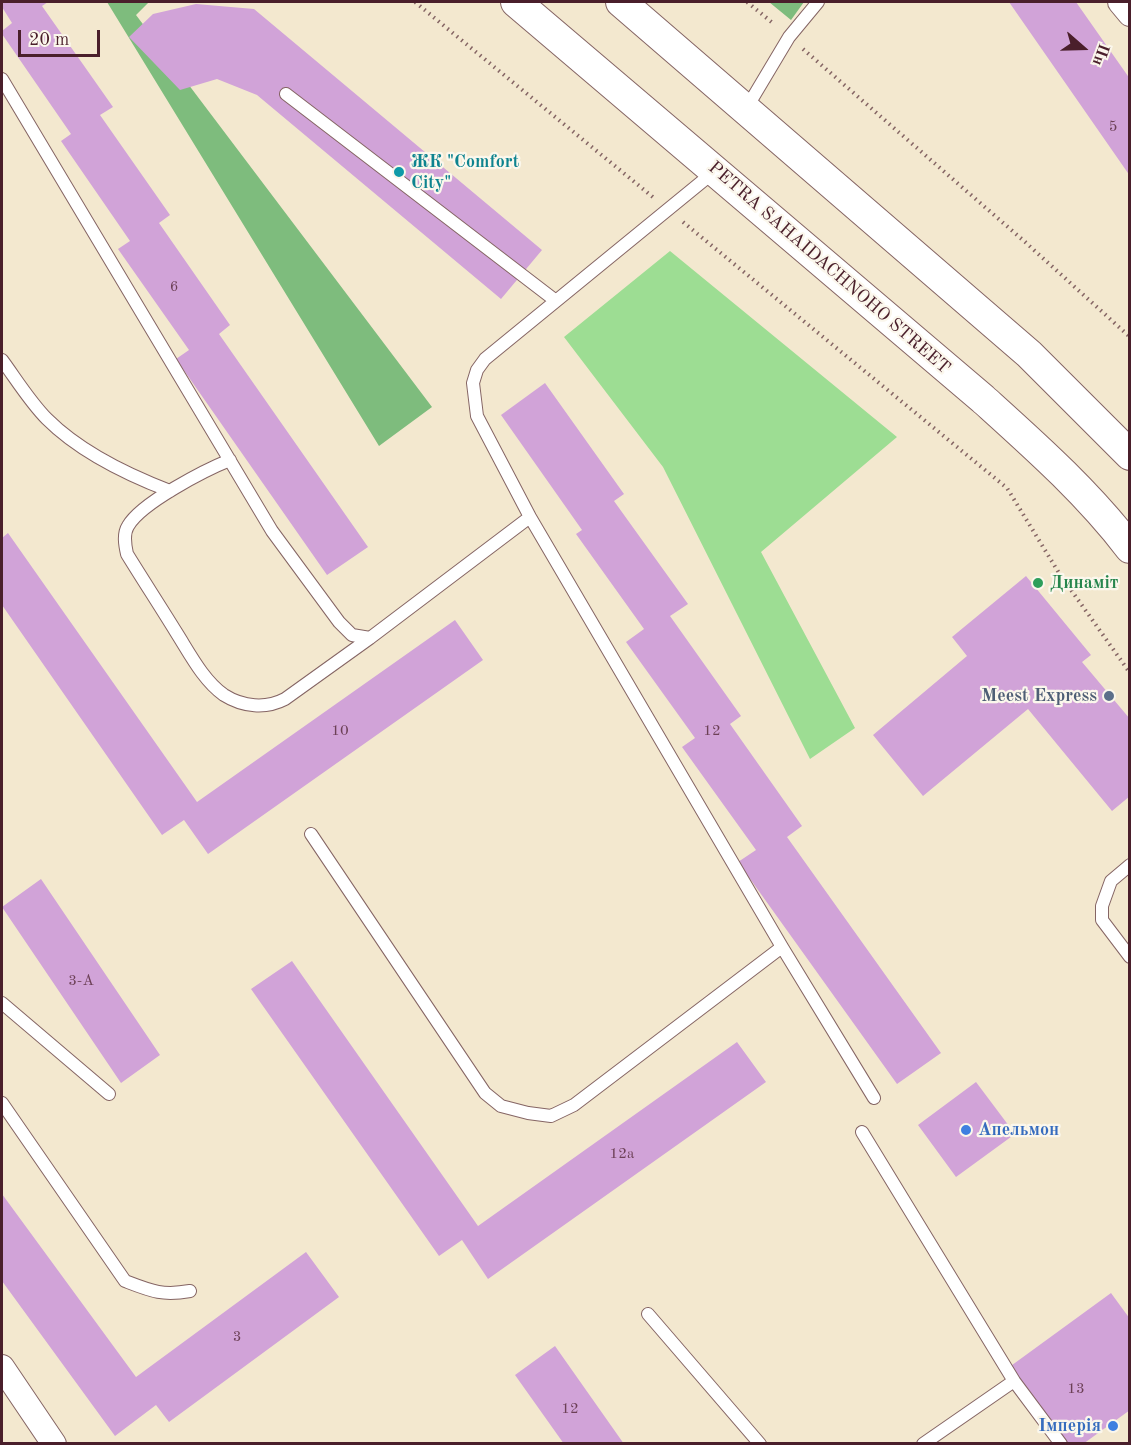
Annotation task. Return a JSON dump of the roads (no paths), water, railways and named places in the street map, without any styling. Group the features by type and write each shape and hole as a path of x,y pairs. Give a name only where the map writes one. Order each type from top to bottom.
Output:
{"street":[{"name":"PETRA SAHAIDACHNOHO STREET","path":"516,2 1052,461 1116,529 1130,548"},
{"path":"621,2 1029,354 1130,454"},
{"path":"1120,2 1130,14"},
{"path":"2,1367 54,1443"}],"lane":[{"path":"745,110 789,37 818,2"},
{"path":"2,79 272,531 339,622 352,634 370,638"},
{"path":"286,94 556,301"},
{"path":"716,171 485,359 477,370 473,383 477,416 530,517 782,947 874,1098"},
{"path":"2,360 47,419 74,440 133,477 170,491"},
{"path":"230,459 202,471 135,516 126,528 124,541 127,554 201,671 223,694 239,702 260,707 274,705 285,699 530,517"},
{"path":"311,834 485,1093 501,1106 528,1113 551,1116 574,1105 782,947"},
{"path":"1130,866 1111,882 1102,906 1102,920 1130,957"},
{"path":"2,1003 109,1094"},
{"path":"2,1102 125,1281 170,1294 190,1291"},
{"path":"862,1132 1014,1381 1061,1443"},
{"path":"648,1314 760,1443"},
{"path":"923,1443 1014,1381"}],"place":[{"name":"ЖК \"Comfort City\"","path":"399,172"},
{"name":"Динаміт","path":"1038,583"},
{"name":"Meest Express","path":"1109,696"},
{"name":"Апельмон","path":"966,1130"},
{"name":"Імперія","path":"1113,1426"}]}
